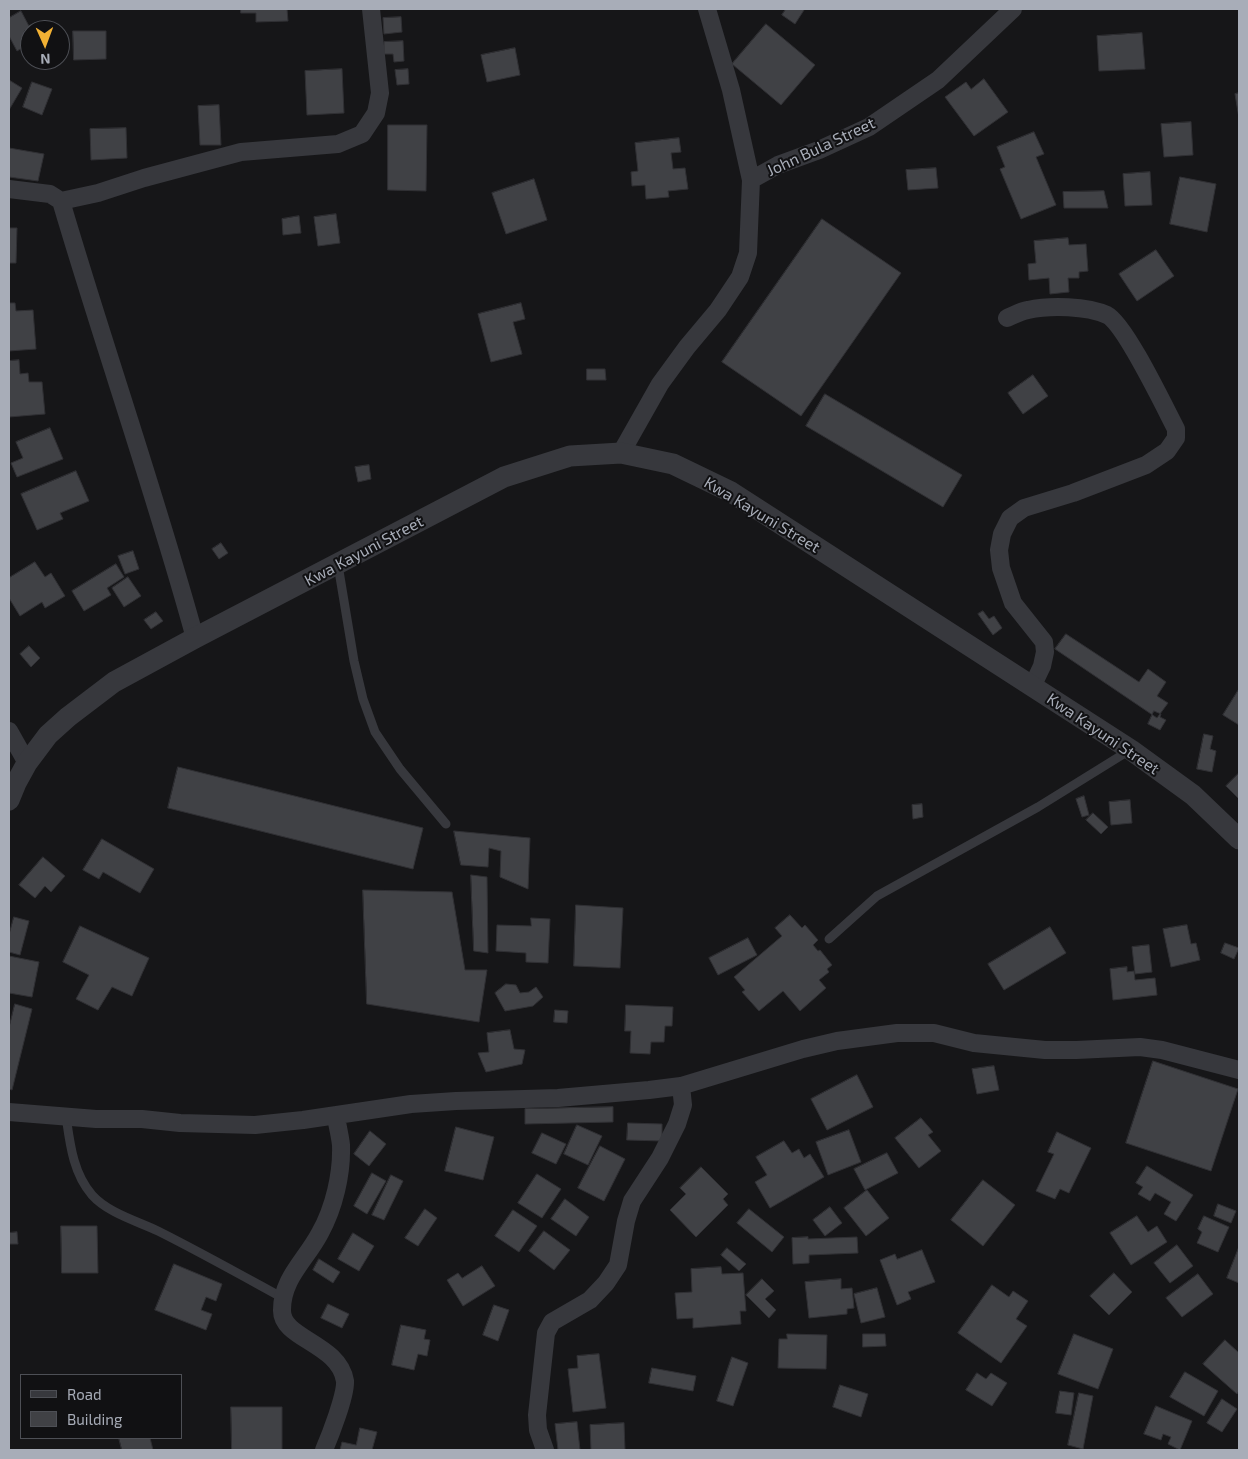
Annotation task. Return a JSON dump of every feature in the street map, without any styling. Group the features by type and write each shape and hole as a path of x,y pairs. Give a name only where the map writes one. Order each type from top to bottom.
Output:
{"street":[{"path":"61,201 98,193 144,178 242,152 338,144 362,134 376,113 380,93 371,9"},
{"path":"707,9 731,90 751,180"},
{"name":"John Bula Street","path":"621,453 660,384 687,347 718,310 740,277 748,252 751,180 778,164 819,150 869,127 938,80 1014,9"},
{"path":"9,188 50,194 61,201 97,323 175,567 195,638"},
{"path":"1007,318 1028,310 1056,307 1084,309 1108,316 1120,329 1142,364 1176,429 1176,438 1167,450 1146,465 1073,493 1024,508 1010,518 1002,534 999,550 1001,568 1013,603 1044,642 1045,652 1042,666 1032,687"},
{"name":"Kwa Kayuni Street","path":"9,800 27,764 48,735 68,717 114,682 504,477 570,456 621,453 673,464 731,492 1131,750 1193,795 1239,839"},
{"path":"9,731 27,764"},
{"path":"9,1112 142,1119 180,1123 255,1125 411,1104 558,1098 649,1090 681,1086 803,1049 837,1041 897,1033 934,1033 974,1043 1046,1050 1140,1046 1239,1070"},
{"path":"545,1450 538,1430 537,1415 546,1333 552,1322 590,1300 606,1283 618,1265 626,1221 632,1201 660,1158 677,1124 683,1105 681,1086"},
{"path":"324,1450 335,1423 345,1382 340,1366 331,1356 306,1338 293,1332 286,1324 282,1314 286,1285 320,1234 332,1209 338,1180 341,1146 336,1115"}],"lane":[{"path":"338,564 354,661 363,699 375,732 400,769 446,824"},
{"path":"829,939 877,896 1038,807 1131,750"},
{"path":"66,1116 74,1162 82,1181 93,1196 106,1206 196,1251 283,1298"}],"building":[{"path":"241,9 287,9 288,21 256,22 256,13 241,13"},
{"path":"786,9 804,10 795,24 782,15"},
{"path":"21,11 26,20 20,20 20,49 17,51 9,36 9,18"},
{"path":"401,17 402,32 384,34 383,18"},
{"path":"766,24 815,65 781,105 732,64"},
{"path":"73,31 106,31 106,59 74,60"},
{"path":"1142,33 1145,69 1099,71 1097,36"},
{"path":"403,41 404,61 394,62 393,54 384,54 384,42"},
{"path":"515,48 520,75 487,82 481,55"},
{"path":"342,69 344,113 307,115 305,71"},
{"path":"408,69 409,84 397,85 395,70"},
{"path":"984,79 1008,112 974,136 945,97 966,82 971,89"},
{"path":"9,80 22,88 9,110"},
{"path":"32,82 52,89 42,115 23,107"},
{"path":"1239,93 1239,118 1235,94"},
{"path":"219,105 221,145 200,145 198,106"},
{"path":"1191,122 1193,155 1164,157 1161,124"},
{"path":"388,125 427,125 426,191 388,190"},
{"path":"126,128 127,158 91,160 90,129"},
{"path":"1034,132 1044,154 1036,157 1056,205 1021,219 1000,169 1005,167 997,147"},
{"path":"679,138 681,152 671,153 673,169 685,168 688,189 668,191 669,197 646,199 645,185 632,186 631,172 638,171 635,143"},
{"path":"9,148 44,154 38,181 9,177"},
{"path":"936,168 938,188 908,190 906,170"},
{"path":"1150,172 1152,205 1125,206 1123,174"},
{"path":"1180,177 1216,184 1207,232 1170,224"},
{"path":"534,179 547,220 506,234 492,193"},
{"path":"1104,191 1108,208 1064,208 1063,192"},
{"path":"336,214 340,243 318,246 314,217"},
{"path":"299,216 301,233 283,235 282,219"},
{"path":"822,219 901,273 801,416 722,362"},
{"path":"9,228 17,228 16,263 9,263"},
{"path":"1068,238 1069,245 1086,244 1088,271 1079,272 1079,278 1068,278 1069,292 1050,294 1049,278 1029,280 1028,264 1036,263 1034,241"},
{"path":"1156,250 1174,276 1137,301 1119,274"},
{"path":"9,303 15,303 16,311 33,310 36,349 9,351"},
{"path":"521,303 525,319 513,322 522,354 491,362 478,314"},
{"path":"19,360 20,374 28,373 29,382 42,382 45,414 9,417 9,361"},
{"path":"587,369 605,369 606,380 587,380"},
{"path":"1033,375 1048,396 1023,414 1008,393"},
{"path":"825,394 962,475 943,507 806,426"},
{"path":"50,428 63,459 17,477 11,463 23,458 16,442"},
{"path":"369,465 371,479 358,482 355,467"},
{"path":"76,471 89,501 60,513 63,519 37,530 21,494"},
{"path":"221,543 228,553 219,559 212,549"},
{"path":"133,551 139,569 125,574 118,556"},
{"path":"35,562 45,577 51,573 65,596 45,608 42,602 20,616 9,598 9,578"},
{"path":"116,564 124,577 107,588 111,595 84,611 72,591"},
{"path":"128,577 141,596 124,607 112,588"},
{"path":"983,611 989,619 994,616 1002,628 993,635 978,614"},
{"path":"156,612 163,621 151,629 144,620"},
{"path":"1066,634 1139,682 1148,669 1166,682 1157,696 1168,703 1157,718 1055,649"},
{"path":"29,646 40,658 31,667 20,654"},
{"path":"1239,689 1239,725 1223,715"},
{"path":"1154,711 1161,714 1160,717 1166,720 1160,730 1148,724"},
{"path":"1204,734 1213,736 1210,749 1216,751 1212,772 1197,769"},
{"path":"178,767 423,828 413,869 168,808"},
{"path":"1239,773 1239,799 1226,786"},
{"path":"1084,796 1089,815 1082,817 1076,799"},
{"path":"1130,800 1132,823 1111,825 1109,802"},
{"path":"922,804 923,817 913,819 912,805"},
{"path":"1093,813 1108,827 1101,834 1086,820"},
{"path":"454,831 530,838 528,889 500,877 501,851 489,848 488,867 461,865"},
{"path":"102,839 154,869 140,893 103,872 99,879 83,870"},
{"path":"43,857 65,876 51,892 45,886 35,898 19,885"},
{"path":"471,875 487,877 488,953 474,951"},
{"path":"363,890 452,892 465,970 487,970 479,1022 367,1004"},
{"path":"576,905 623,908 620,968 574,966"},
{"path":"790,915 802,928 805,925 818,940 813,945 818,951 820,950 832,965 827,969 829,972 819,980 826,988 800,1011 783,991 759,1011 742,992 745,990 734,977 782,936 775,928"},
{"path":"14,917 29,921 20,955 9,952 9,935"},
{"path":"531,918 550,919 548,963 526,962 526,953 496,951 497,925 531,926"},
{"path":"1187,925 1191,944 1196,943 1200,960 1171,967 1163,929"},
{"path":"80,926 149,958 132,996 112,987 98,1010 76,999 89,975 63,962"},
{"path":"1050,927 1066,953 1004,990 988,964"},
{"path":"748,938 757,955 718,975 709,958"},
{"path":"1225,943 1239,948 1234,959 1221,953"},
{"path":"1149,945 1152,972 1135,974 1132,947"},
{"path":"9,956 39,962 32,997 9,993"},
{"path":"1127,967 1127,972 1134,971 1135,980 1155,978 1157,995 1113,1000 1110,969"},
{"path":"506,984 516,985 520,993 529,992 536,987 543,997 533,1006 505,1011 495,993"},
{"path":"15,1004 32,1009 12,1090 9,1089 9,1028"},
{"path":"626,1005 673,1007 672,1026 665,1026 664,1042 651,1042 650,1054 630,1053 631,1031 625,1031"},
{"path":"555,1010 568,1011 567,1023 554,1022"},
{"path":"510,1030 514,1049 525,1050 522,1064 486,1072 478,1053 489,1052 487,1033"},
{"path":"1153,1061 1238,1089 1211,1171 1126,1143"},
{"path":"994,1066 999,1090 977,1094 972,1069"},
{"path":"857,1075 873,1107 827,1130 811,1099"},
{"path":"613,1107 613,1122 525,1124 525,1109"},
{"path":"921,1118 933,1132 928,1135 941,1151 919,1168 895,1138"},
{"path":"628,1123 662,1124 662,1141 627,1140"},
{"path":"577,1125 602,1136 588,1165 564,1154"},
{"path":"456,1127 494,1137 483,1180 445,1171"},
{"path":"849,1130 861,1162 828,1175 816,1142"},
{"path":"370,1131 386,1144 369,1166 354,1154"},
{"path":"1057,1132 1091,1148 1069,1193 1060,1189 1055,1199 1036,1191 1054,1154 1048,1152"},
{"path":"542,1133 566,1144 556,1164 532,1153"},
{"path":"784,1141 792,1153 799,1149 804,1158 810,1154 824,1177 770,1208 755,1182 767,1175 756,1157"},
{"path":"600,1146 625,1159 604,1201 578,1188"},
{"path":"887,1153 898,1173 865,1190 854,1169"},
{"path":"1147,1166 1193,1195 1176,1221 1164,1214 1171,1202 1155,1193 1150,1201 1138,1194 1143,1187 1136,1183"},
{"path":"701,1167 728,1194 723,1199 728,1205 696,1237 670,1210 686,1194 680,1188"},
{"path":"372,1173 386,1181 367,1214 354,1206"},
{"path":"537,1174 561,1189 542,1218 518,1203"},
{"path":"391,1175 403,1181 384,1220 372,1215"},
{"path":"983,1180 1015,1205 983,1246 951,1220"},
{"path":"867,1190 889,1218 866,1236 844,1208"},
{"path":"565,1199 589,1217 576,1236 551,1219"},
{"path":"1218,1204 1236,1211 1231,1223 1214,1216"},
{"path":"830,1207 842,1223 825,1236 813,1220"},
{"path":"425,1209 437,1218 418,1246 405,1238"},
{"path":"749,1209 784,1237 772,1252 737,1223"},
{"path":"513,1210 537,1226 519,1252 495,1236"},
{"path":"1137,1216 1148,1232 1157,1226 1167,1242 1131,1265 1110,1233"},
{"path":"1204,1216 1229,1227 1218,1252 1197,1243 1202,1232 1198,1229"},
{"path":"61,1226 97,1226 98,1273 62,1273"},
{"path":"544,1231 570,1250 554,1270 529,1251"},
{"path":"17,1232 18,1244 9,1244 9,1233"},
{"path":"353,1233 374,1246 359,1271 338,1259"},
{"path":"808,1237 808,1239 857,1237 858,1253 809,1255 809,1263 793,1264 792,1238"},
{"path":"1177,1245 1193,1266 1170,1283 1154,1263"},
{"path":"1239,1247 1239,1283 1227,1278"},
{"path":"727,1248 746,1264 739,1271 721,1255"},
{"path":"922,1250 935,1282 908,1292 911,1299 897,1305 880,1260 895,1254 897,1259"},
{"path":"319,1259 340,1272 333,1283 313,1270"},
{"path":"174,1264 222,1284 216,1301 206,1297 201,1310 212,1314 206,1330 155,1310"},
{"path":"482,1266 495,1286 463,1306 447,1280 458,1273 462,1278"},
{"path":"721,1267 722,1274 743,1273 746,1311 740,1311 741,1324 693,1328 693,1318 677,1319 675,1293 692,1292 691,1269"},
{"path":"1114,1273 1132,1292 1109,1315 1090,1296"},
{"path":"1198,1274 1213,1294 1182,1317 1166,1298"},
{"path":"762,1279 774,1291 765,1299 776,1310 769,1318 746,1295"},
{"path":"841,1279 841,1289 852,1288 854,1308 847,1309 847,1314 809,1318 805,1282"},
{"path":"992,1285 1009,1297 1013,1291 1028,1301 1016,1319 1027,1326 1001,1363 958,1333"},
{"path":"877,1288 885,1317 861,1323 854,1294"},
{"path":"328,1304 349,1314 342,1328 321,1318"},
{"path":"494,1305 509,1310 498,1341 483,1335"},
{"path":"401,1325 426,1330 424,1339 430,1340 427,1356 418,1354 414,1370 392,1365"},
{"path":"787,1334 827,1335 826,1369 778,1368 779,1339 787,1339"},
{"path":"863,1334 885,1334 886,1346 863,1347"},
{"path":"1074,1334 1113,1349 1098,1389 1058,1374"},
{"path":"1225,1340 1239,1353 1239,1391 1237,1394 1203,1364"},
{"path":"599,1354 606,1408 573,1412 568,1369 578,1368 577,1356"},
{"path":"732,1357 748,1363 733,1406 717,1401"},
{"path":"652,1368 696,1376 693,1391 649,1383"},
{"path":"1185,1372 1218,1391 1204,1416 1170,1397"},
{"path":"977,1373 986,1379 991,1373 1007,1383 992,1406 966,1390"},
{"path":"840,1385 868,1394 861,1417 833,1407"},
{"path":"1060,1391 1074,1393 1071,1415 1056,1413"},
{"path":"1079,1393 1093,1396 1083,1449 1068,1445"},
{"path":"1222,1399 1237,1409 1222,1432 1207,1423"},
{"path":"1156,1406 1192,1421 1180,1450 1168,1444 1171,1437 1163,1434 1161,1440 1144,1434"},
{"path":"231,1407 282,1407 282,1450 232,1450"},
{"path":"577,1422 580,1450 558,1450 555,1424"},
{"path":"624,1423 625,1450 591,1450 590,1425"},
{"path":"360,1428 377,1432 372,1450 340,1450 342,1442 356,1445"},
{"path":"119,1439 150,1439 153,1450 122,1450"}]}
